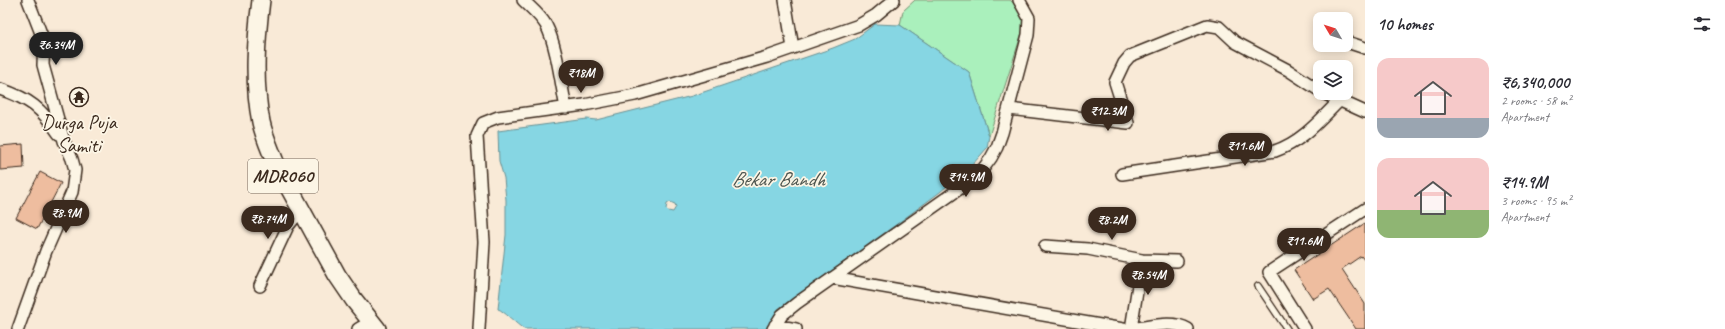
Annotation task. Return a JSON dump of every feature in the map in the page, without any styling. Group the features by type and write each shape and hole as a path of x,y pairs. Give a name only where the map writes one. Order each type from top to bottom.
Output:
{"main road":[{"name":"MDR060","path":"261,0 256,73 262,123 275,162 337,275 368,327"}],"street":[{"path":"18,329 46,251 72,192 75,170 64,141 43,65 44,41 28,0"},
{"path":"523,0 542,19 547,27 554,48 566,108"},
{"path":"785,0 793,48"},
{"path":"479,329 484,242 477,136 483,123 498,117 566,108 635,95 793,48 859,25 876,15 894,0"},
{"path":"774,327 787,310 959,189 983,169 997,147 1009,109 1030,26 1026,10 1019,0"},
{"path":"1009,109 1128,123 1115,82 1126,60 1130,56 1207,25 1219,27 1235,42 1288,70 1313,86"},
{"path":"1353,44 1365,48"},
{"path":"0,89 23,98 34,105 45,114 64,141"},
{"path":"1122,174 1275,151 1284,148 1307,132 1338,101 1365,112"},
{"path":"1305,329 1269,272 1365,209"},
{"path":"260,286 288,226 301,210"},
{"path":"1045,246 1088,249 1142,260 1177,260"},
{"path":"1131,329 1142,260"},
{"path":"832,278 1115,329"},
{"path":"1127,329 1169,324 1188,329"},
{"path":"774,327 796,329"}],"lane":[{"path":"1258,286 1287,329"}],"green space":[{"path":"915,0 1010,0 1019,10 1023,21 1023,29 989,136 969,72 900,25 903,11"}],"water":[{"name":"Bekar Bandh","path":"875,24 900,25 969,72 989,136 987,148 972,165 940,192 778,309 767,329 524,329 498,309 506,235 506,200 504,178 499,161 498,131 587,119 596,120 692,96 833,48 855,39","holes":["670,202 675,204 676,207 673,212 666,209 667,204"]}],"building":[{"path":"23,144 24,168 0,170 0,146"},
{"path":"40,172 61,183 37,229 16,218"},
{"path":"1365,223 1365,261 1361,256 1342,269 1365,304 1365,329 1356,329 1329,289 1313,299 1294,270"}],"place":[{"name":"Durga Puja Samiti","path":"79,97"}]}
